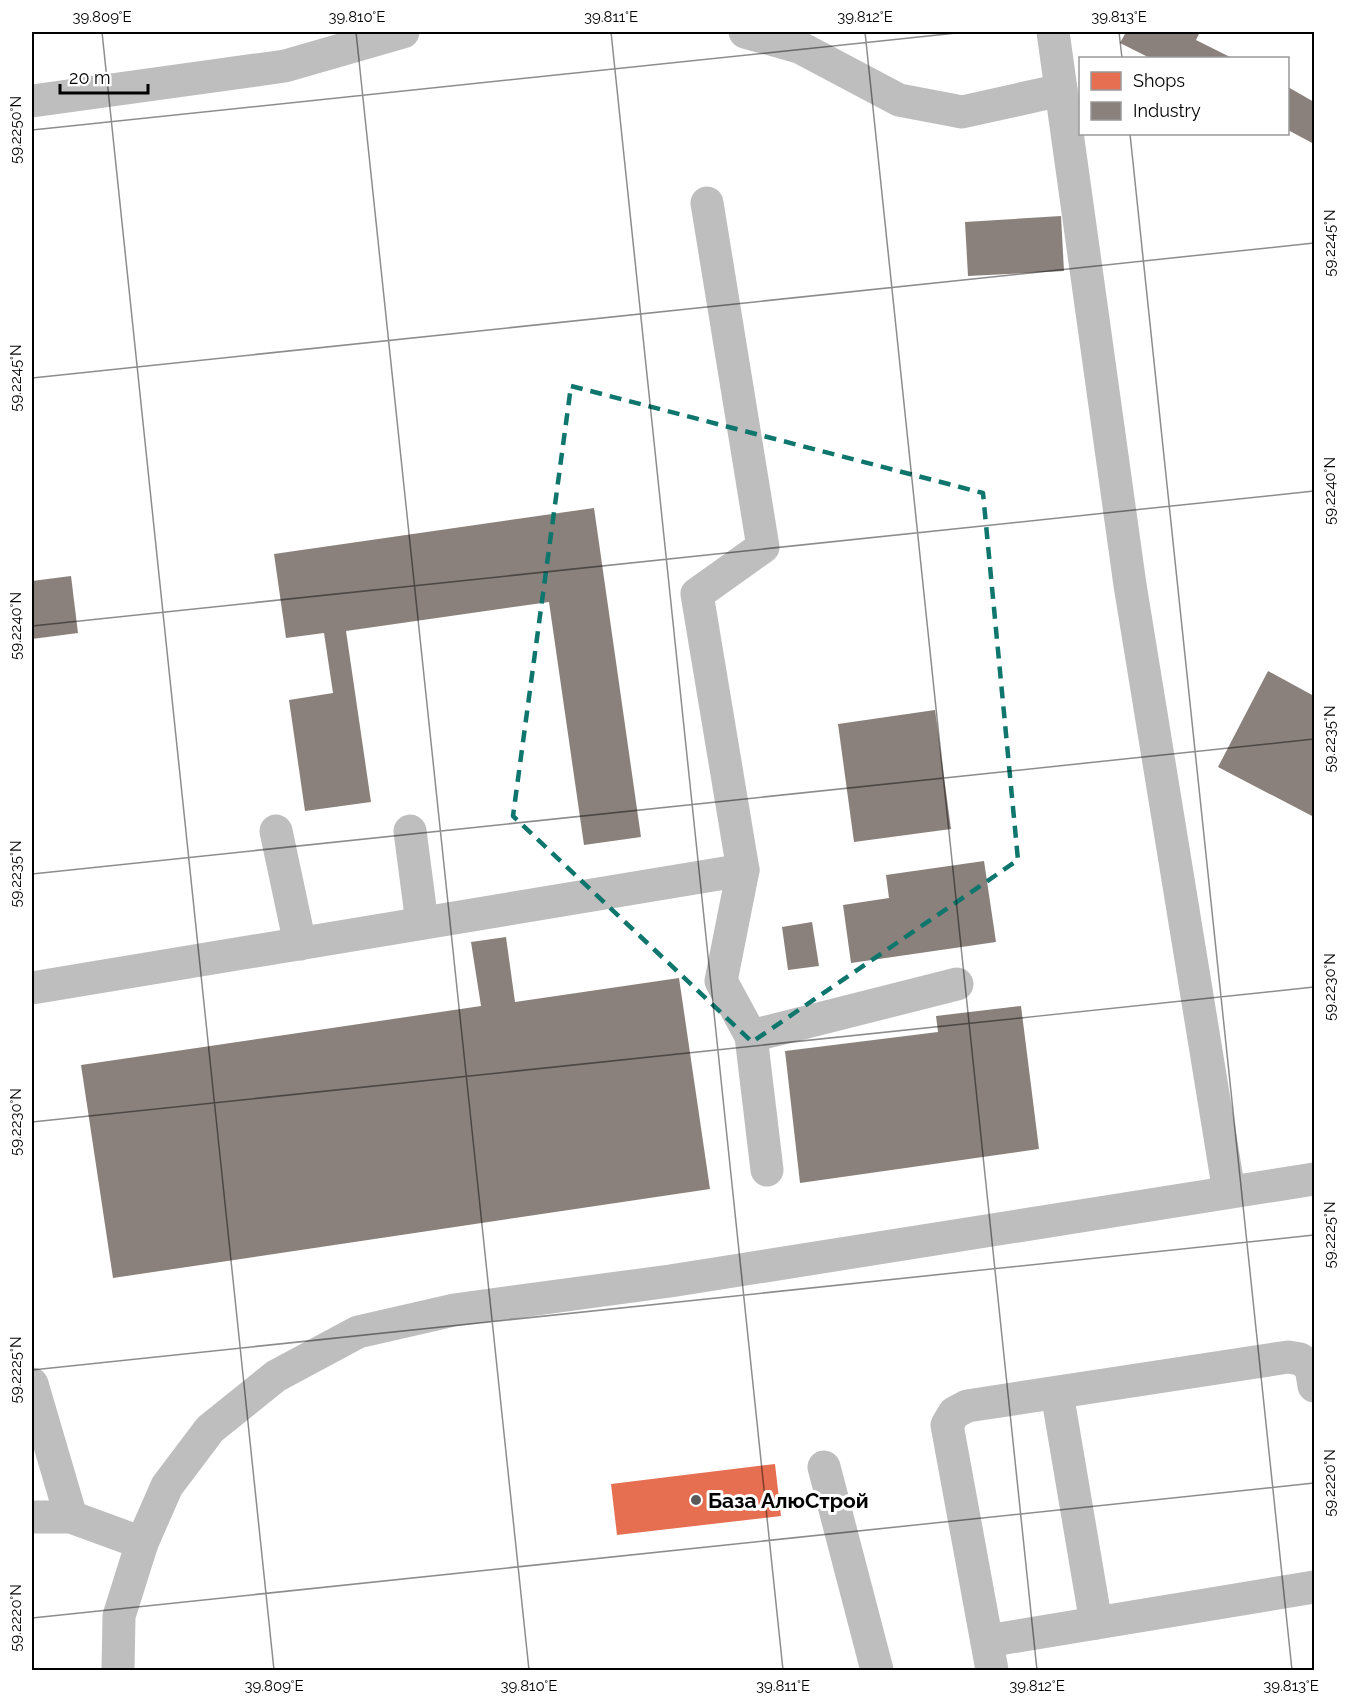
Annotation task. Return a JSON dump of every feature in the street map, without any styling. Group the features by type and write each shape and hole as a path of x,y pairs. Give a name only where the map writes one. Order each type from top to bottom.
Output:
{"street":[{"path":"32,101 285,66 403,32"},
{"path":"745,32 799,47 899,100 962,112 1061,90"},
{"path":"1053,32 1130,585 1229,1192"},
{"path":"707,203 763,547 697,594 743,870 722,981 751,1036 767,1170"},
{"path":"276,831 300,944"},
{"path":"410,831 422,924"},
{"path":"32,988 743,870"},
{"path":"751,1036 957,984"},
{"path":"118,1671 119,1616 142,1543 167,1486 210,1429 276,1376 358,1332 454,1310 670,1281 1314,1179"},
{"path":"1314,1386 1311,1367 1300,1359 1288,1357 967,1406 954,1413 947,1425 989,1656 1096,1623 1314,1587"},
{"path":"32,1384 71,1518"},
{"path":"1057,1393 1096,1623"},
{"path":"824,1467 878,1671"},
{"path":"32,1517 71,1518 142,1543"}],"highlighted area":[{"path":"571,386 983,493 1018,860 752,1042 513,816"}],"building: Shops":[{"name":"База АлюСтрой","path":"775,1464 781,1516 617,1535 611,1484"}],"building: Industry":[{"path":"1126,32 1200,32 1196,40 1230,57 1148,57 1120,43"},
{"path":"1289,88 1314,102 1314,144 1289,131"},
{"path":"1061,216 1064,271 968,276 965,222"},
{"path":"594,508 641,837 584,845 549,602 346,631 371,802 305,811 289,700 333,693 324,633 286,638 274,554"},
{"path":"71,576 78,633 32,639 32,581"},
{"path":"1268,671 1314,696 1314,817 1218,767"},
{"path":"935,710 951,829 854,842 838,724"},
{"path":"984,861 996,942 851,963 843,905 889,898 886,875"},
{"path":"812,922 819,966 788,970 782,927"},
{"path":"506,937 515,1002 679,978 710,1189 113,1278 81,1065 481,1006 471,942"},
{"path":"1021,1006 1039,1149 800,1183 785,1051 938,1032 936,1016"}],"place":[{"name":"База АлюСтрой","path":"696,1500"}]}
